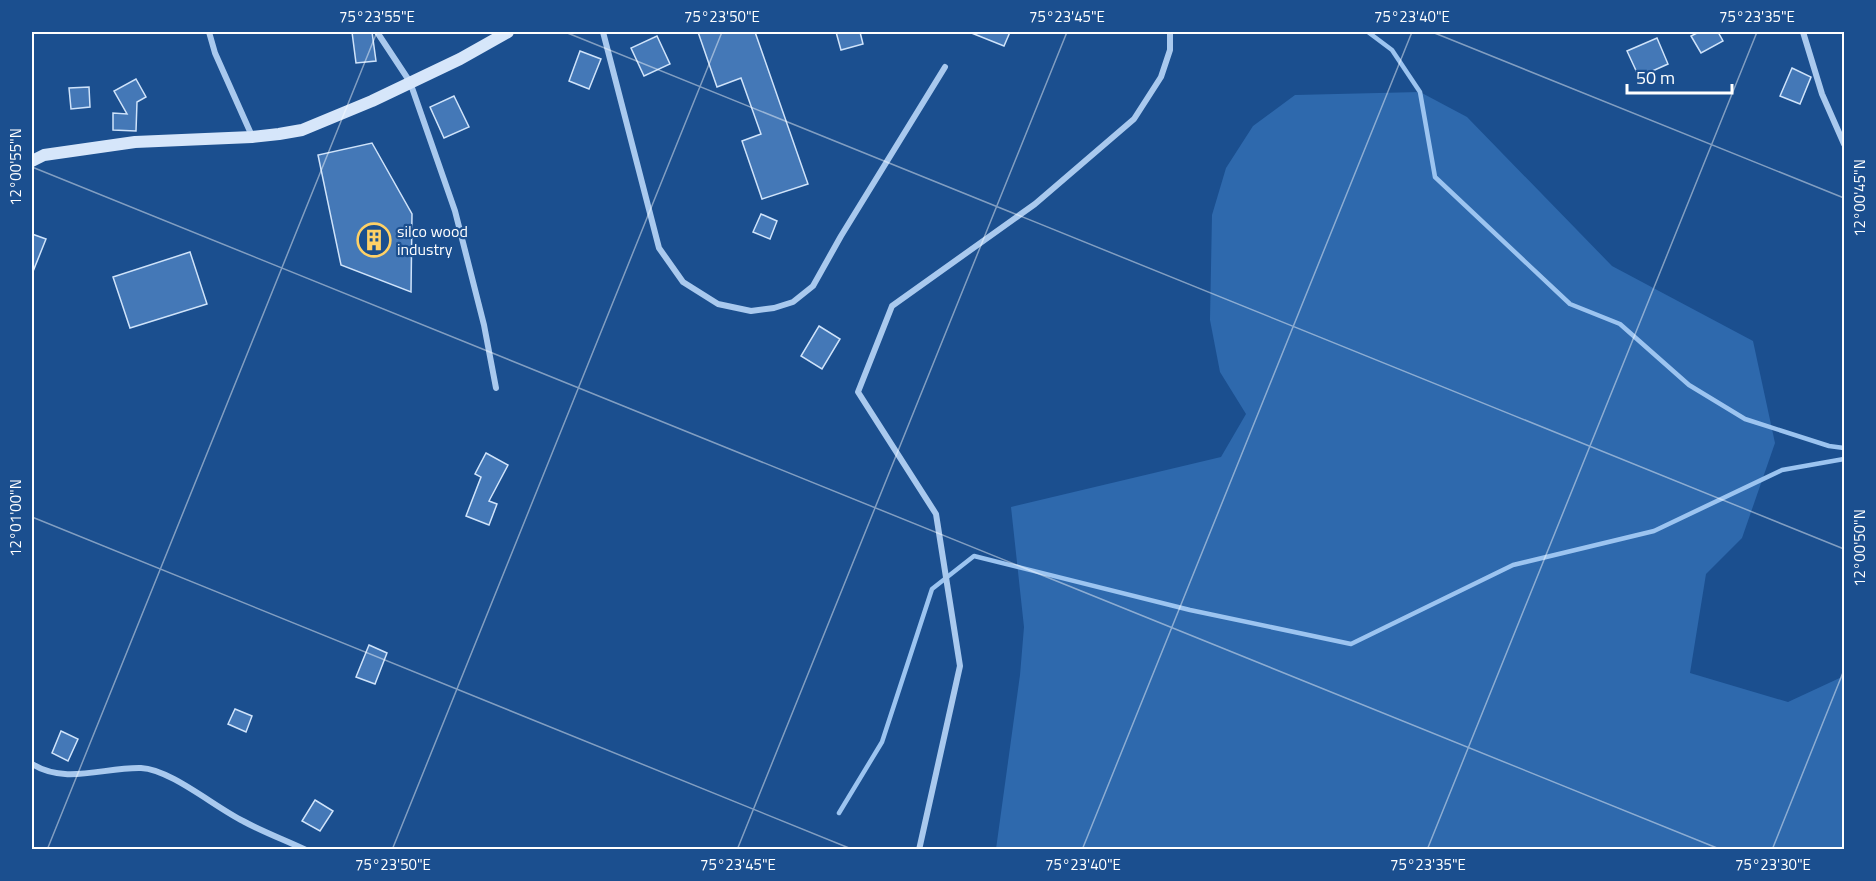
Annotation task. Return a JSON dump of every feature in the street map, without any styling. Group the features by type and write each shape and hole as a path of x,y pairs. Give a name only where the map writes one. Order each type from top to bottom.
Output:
{"main road":[{"path":"32,161 44,155 135,142 252,137 302,130 372,101 460,59 508,32"}],"street":[{"path":"209,32 215,53 252,137"},
{"path":"377,32 410,82 455,211 484,324 496,388"},
{"path":"603,32 659,248 683,282 718,304 751,311 774,308 793,302 813,286 841,236 945,67"},
{"path":"919,849 960,666 936,514 858,392 892,306 1035,204 1134,119 1161,76 1170,50 1170,32"},
{"path":"1803,32 1822,94 1845,144"},
{"path":"32,764 61,774 141,768 155,771 196,792 242,821 306,849"}],"shaded area":[{"path":"1420,92 1467,117 1612,266 1753,341 1775,443 1742,538 1706,574 1690,673 1788,702 1844,676 1844,849 996,849 1020,675 1024,627 1011,507 1221,457 1246,414 1220,372 1210,320 1212,215 1226,168 1253,126 1295,95"}],"building":[{"path":"352,32 372,32 376,61 356,63"},
{"path":"698,32 755,32 808,184 762,199 742,141 761,134 741,78 717,87"},
{"path":"836,32 860,32 863,44 841,50"},
{"path":"969,32 1010,32 1004,46"},
{"path":"1699,32 1718,32 1723,41 1701,53 1691,36"},
{"path":"657,36 670,64 644,76 631,48"},
{"path":"1657,38 1668,64 1639,77 1627,51"},
{"path":"580,51 601,59 589,89 569,81"},
{"path":"1792,68 1811,77 1800,104 1780,96"},
{"path":"136,79 146,97 137,102 136,131 113,130 113,113 127,114 114,91"},
{"path":"89,87 90,107 71,109 69,88"},
{"path":"454,96 469,127 444,138 430,107"},
{"name":"silco wood industry","path":"372,143 412,214 411,292 341,265 318,155"},
{"path":"761,214 777,221 770,239 753,232"},
{"path":"32,234 46,239 32,274"},
{"path":"190,252 207,304 130,328 113,277"},
{"path":"819,326 840,339 822,369 801,356"},
{"path":"486,453 508,465 489,501 497,504 489,525 466,516 481,477 475,474"},
{"path":"369,645 387,653 375,684 356,677"},
{"path":"235,709 252,716 246,732 228,724"},
{"path":"61,731 78,739 68,761 52,753"},
{"path":"315,800 333,811 320,831 302,821"}],"waterway":[{"path":"1368,32 1392,50 1420,92 1435,177 1570,304 1620,324 1689,385 1745,419 1829,446 1844,448"},
{"path":"839,813 882,742 932,589 974,556 1190,610 1351,644 1513,565 1654,531 1782,470 1844,459"}],"place":[{"name":"silco wood industry","path":"374,240"}]}
